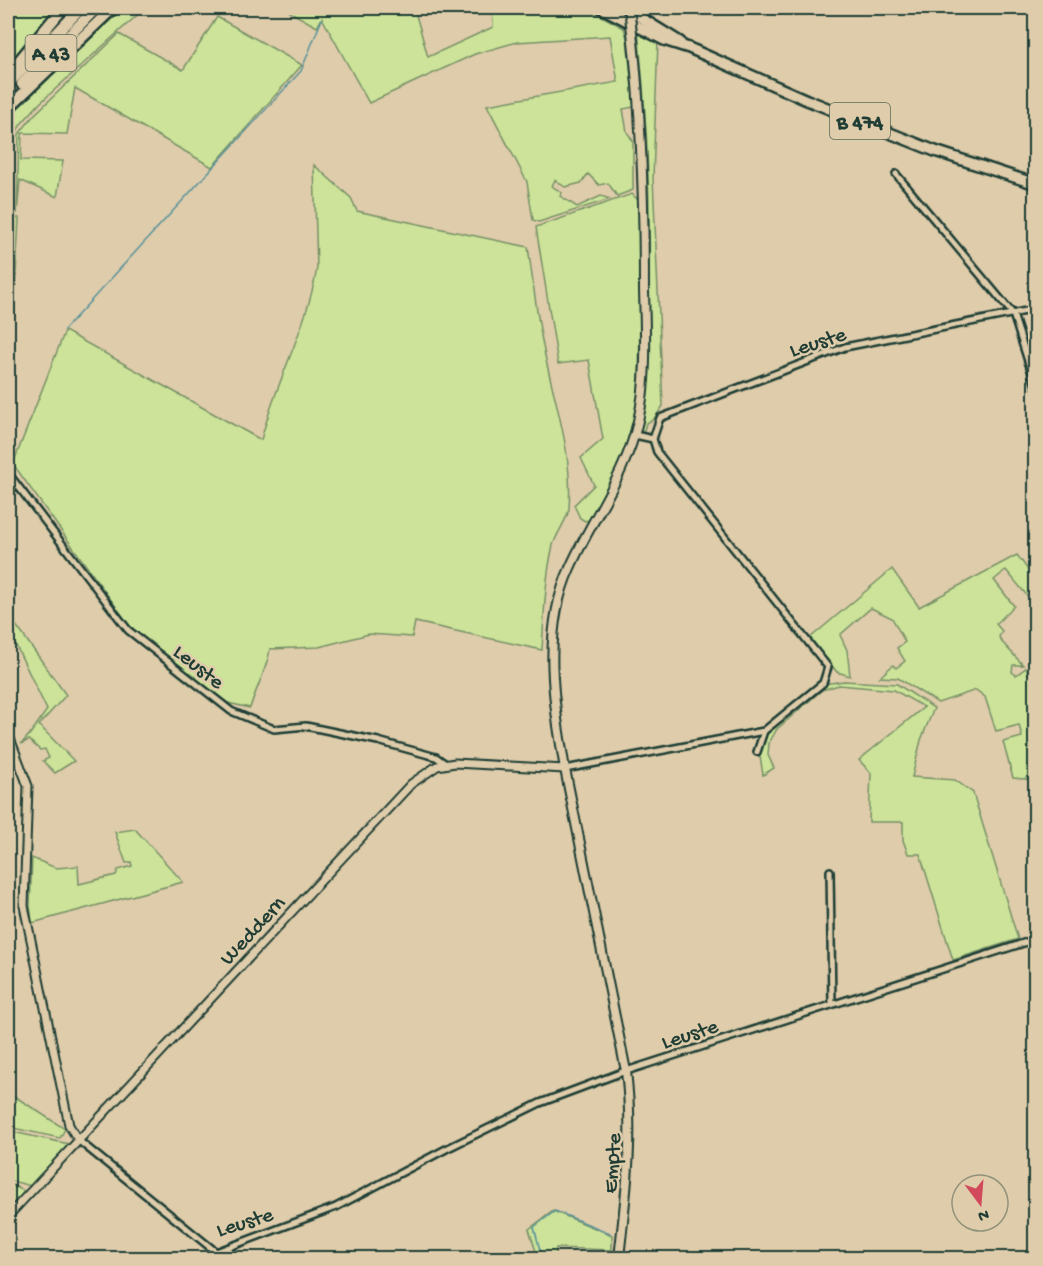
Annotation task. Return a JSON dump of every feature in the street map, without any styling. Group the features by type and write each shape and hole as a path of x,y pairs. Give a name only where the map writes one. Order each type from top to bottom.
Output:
{"highway":[{"path":"8,74 63,8"},
{"name":"A 43","path":"8,84 81,8"},
{"name":"A 43","path":"8,100 96,8"},
{"path":"8,108 115,8"},
{"name":"B 474","path":"602,8 664,40 689,48 807,100 935,151 1035,184"},
{"name":"B 474","path":"627,8 689,48"}],"main road":[{"name":"Empte","path":"619,1258 631,1146 626,1071 565,769 552,682 554,625 568,571 623,470 635,435 643,393 645,312 643,160 633,41 627,8"}],"street":[{"path":"896,174 1013,314 1035,386"},
{"path":"8,253 10,280 8,307"},
{"name":"Leuste","path":"652,439 660,418 664,416 824,354 845,347 1035,309"},
{"path":"565,769 764,731 823,683 828,667 657,452 652,439 635,435"},
{"name":"Leuste","path":"8,472 128,630 231,711 274,729 306,726 378,741 436,757 446,764"},
{"path":"746,736 757,750 764,731"},
{"name":"Leuste","path":"8,733 28,786 24,906 69,1125 78,1140 216,1252 336,1207 540,1103 626,1071 1035,939"},
{"name":"Weddern","path":"8,1216 411,784 428,771 446,764 565,769"},
{"path":"830,871 832,1004"},
{"path":"212,1258 216,1252 219,1258"}],"green space":[{"path":"8,8 58,8 8,68"},
{"path":"123,8 145,8 40,103 21,124 13,138 12,179 8,186 8,115"},
{"path":"283,8 414,8 428,57 493,27 492,8 587,8 624,28 627,38 634,107 623,109 627,132 633,141 633,190 617,196 608,183 599,185 588,174 581,183 565,187 555,180 552,186 562,193 560,196 577,207 601,196 610,199 539,222 533,220 527,182 487,105 618,82 610,36 517,42 475,54 369,103 322,18 317,27"},
{"path":"217,17 302,65 212,167 75,88 67,134 22,133 21,160 63,161 57,197 20,180 17,214 19,134 34,115 119,34 183,70"},
{"path":"638,30 658,40 653,178 663,406 653,420 646,423 643,434 640,427 647,328 649,227 646,127"},
{"path":"314,165 351,198 357,211 528,247 548,371 566,448 570,487 569,508 553,545 550,558 542,650 415,622 412,637 369,634 319,647 270,649 250,708 228,703 134,632 13,464 65,331 261,440 306,312 317,268"},
{"path":"8,194 11,199 11,235 15,235 16,218 19,218 15,297 8,333 13,285 8,241"},
{"path":"632,194 641,203 639,398 623,460 592,519 585,521 580,518 574,505 594,485 581,458 603,439 589,360 558,364 536,227"},
{"path":"1017,555 1035,579 1035,592 1029,598 1006,570 994,580 1014,606 996,624 1002,631 999,637 1001,641 1023,665 1013,665 1012,672 1016,675 1026,668 1030,677 1035,679 1035,780 1013,778 1003,742 1022,737 1019,725 996,731 985,697 976,690 938,703 898,678 880,677 893,665 896,668 905,661 897,648 905,642 892,618 871,608 840,635 847,650 850,676 837,672 810,638 892,569 919,607"},
{"path":"8,614 66,695 39,725 74,761 55,773 43,761 49,758 45,749 40,750 29,740 21,744 47,710 8,629"},
{"path":"844,681 897,684 934,708 921,740 912,777 955,780 973,793 1018,939 953,960 920,854 908,854 903,840 903,822 869,822 871,773 859,760 924,707 894,690 839,685 822,690 777,729 769,743 768,755 774,768 763,775 760,756 768,730 824,684"},
{"path":"135,829 183,882 32,923 30,905 32,858 56,868 78,866 79,884 116,875 118,870 132,866 131,862 126,863 115,832"},
{"path":"8,1092 65,1129 60,1138 8,1127"},
{"path":"8,1131 69,1144 31,1186 8,1180"},
{"path":"8,1183 26,1192 8,1211"},
{"path":"553,1211 612,1235 612,1250 556,1248 556,1258 538,1258 529,1229"}],"waterway":[{"path":"64,330 301,71 322,19"},
{"path":"542,1258 534,1227 555,1211 610,1233"}]}
